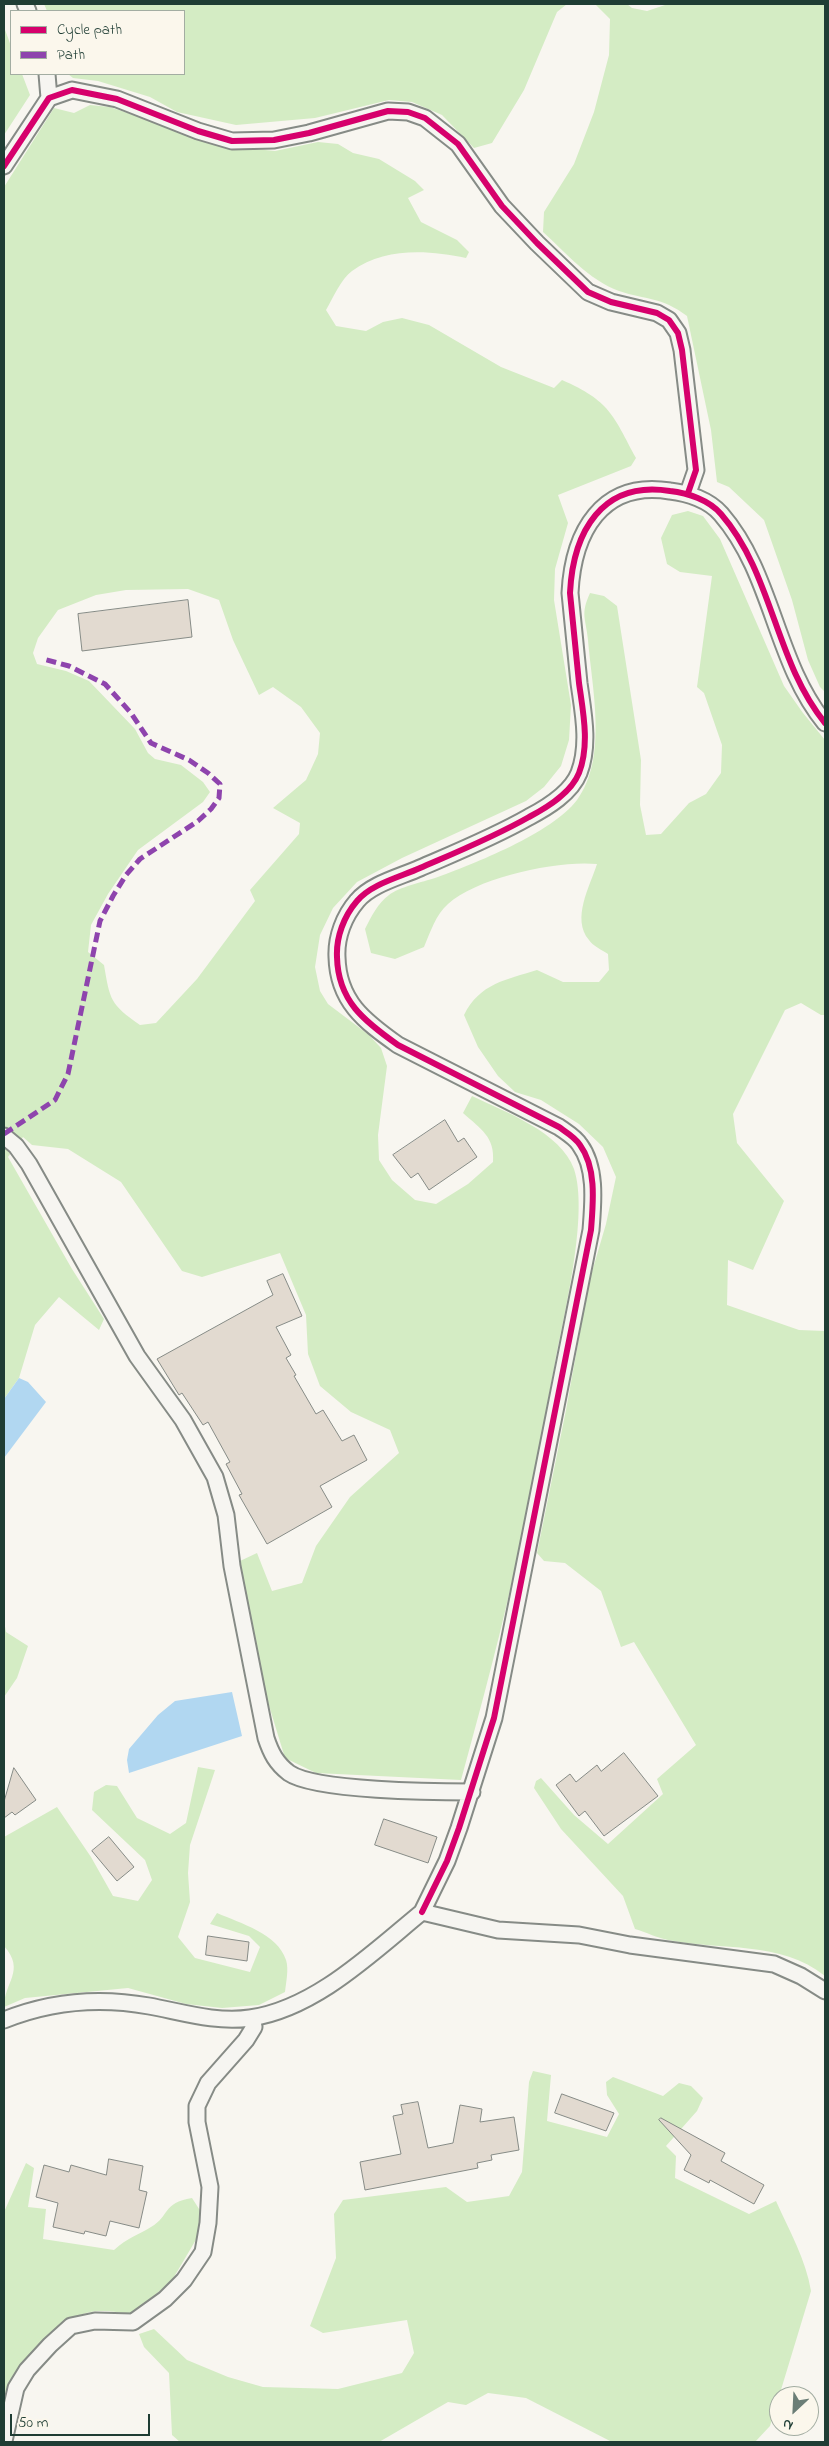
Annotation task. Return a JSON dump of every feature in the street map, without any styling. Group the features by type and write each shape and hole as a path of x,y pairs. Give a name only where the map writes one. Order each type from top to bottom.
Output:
{"street":[{"path":"4,166 48,98 47,75"},
{"path":"48,98 72,90 117,99 189,128 232,141 274,140 310,133 388,111 408,112 425,118 458,144 502,206 588,292 611,302 657,313 670,320 678,333 682,350 696,470 688,493"},
{"path":"4,2020 26,2011 60,2003 100,2001 149,2006 200,2017 252,2018 293,2005 373,1954 422,1912 446,1860 472,1792 494,1718 591,1230 592,1183 588,1162 580,1144 559,1127 398,1045 374,1028 354,1009 343,990 337,962 336,943 344,921 357,900 380,885 501,833 550,806 567,790 579,773 585,740 570,593 571,570 580,540 591,520 602,506 634,490 657,488 688,493 720,512 736,533 751,560 791,665 810,705 825,723"},
{"path":"4,1136 16,1146 29,1164 137,1356 183,1420 215,1477 226,1515 232,1566 266,1738 274,1759 290,1773 310,1782 380,1788 472,1792"},
{"path":"422,1912 498,1930 579,1935 630,1946 774,1964 801,1976 825,1991"},
{"path":"4,2441 16,2388 27,2370 50,2344 71,2326 95,2321 133,2322 165,2299 184,2280 202,2252 208,2223 210,2188 197,2122 197,2106 208,2083 246,2040 254,2027 252,2018"}],"green space":[{"path":"44,4 567,4 557,12 524,90 492,143 474,148 442,115 412,102 389,100 315,118 236,125 177,112 150,97 98,81 73,78 69,75 185,75 185,10 47,10"},
{"path":"595,4 627,4 632,8 647,11 668,4 825,4 825,692 820,687 808,660 792,600 764,520 729,487 717,482 711,430 687,316 670,305 619,291 608,286 578,265 543,232 544,212 574,164 594,112 609,55 610,19"},
{"path":"4,27 10,43 10,75 22,75 30,95 4,135"},
{"path":"90,105 110,107 225,146 275,151 318,142 338,144 353,153 379,159 415,181 424,190 408,198 421,222 457,240 469,252 466,258 437,253 407,252 392,254 365,263 348,274 326,310 336,326 366,331 383,322 402,318 429,325 501,367 554,388 562,380 591,395 608,411 636,458 631,466 558,495 568,523 555,569 554,600 571,705 569,740 561,766 544,787 526,801 402,858 357,882 333,908 320,935 315,967 320,991 328,1004 369,1035 381,1048 387,1066 378,1135 379,1160 392,1180 415,1200 436,1204 468,1184 493,1162 492,1146 486,1134 463,1113 472,1096 515,1116 545,1134 557,1144 567,1156 574,1169 578,1188 579,1211 574,1265 529,1502 499,1636 461,1780 316,1773 285,1758 267,1699 240,1561 257,1553 272,1591 302,1583 316,1546 350,1497 399,1453 390,1430 351,1412 320,1386 308,1354 306,1315 280,1253 202,1277 182,1271 121,1182 68,1149 32,1145 23,1137 8,1157 72,1269 104,1319 99,1330 59,1297 35,1325 19,1378 4,1399 4,187 54,108 74,113","holes":["188,589 219,600 233,640 259,695 273,687 301,707 320,733 318,754 306,780 273,808 300,823 299,834 250,890 255,901 197,979 156,1023 140,1025 117,1006 110,994 104,965 88,952 91,925 108,894 138,850 203,802 210,792 203,782 181,765 155,759 148,753 135,729 89,681 66,671 37,664 33,653 38,638 58,610 96,595 126,590"]},
{"path":"688,511 703,516 720,539 784,686 825,740 825,1015 821,1015 801,1003 785,1010 733,1114 737,1143 784,1201 753,1270 728,1260 727,1305 799,1330 825,1331 825,1976 808,1965 770,1952 668,1940 635,1929 623,1896 561,1829 534,1788 536,1781 541,1778 574,1815 608,1844 663,1794 657,1779 696,1745 634,1642 621,1647 601,1591 565,1563 544,1561 537,1553 566,1410 589,1282 606,1224 616,1177 603,1147 579,1124 541,1100 515,1092 498,1076 478,1047 464,1015 470,1004 486,989 504,980 537,970 563,982 599,982 609,970 608,954 591,942 584,932 582,922 584,902 597,864 561,865 519,872 478,886 461,894 444,908 434,924 424,947 395,959 371,953 365,929 378,906 393,892 451,872 511,846 550,824 577,800 587,783 595,744 596,723 584,616 590,593 604,596 617,606 641,760 640,805 646,835 661,834 689,803 706,794 721,773 722,745 704,693 697,687 712,576 680,572 667,564 661,538 672,515"},
{"path":"4,1621 6,1632 28,1646 17,1678 4,1697"},
{"path":"198,1767 215,1770 190,1845 188,1873 190,1902 178,1937 195,1958 250,1972 260,1947 249,1936 210,1924 217,1913 257,1930 267,1936 282,1951 287,1964 285,1992 259,2005 222,2008 186,2004 128,1988 25,1998 4,2007 7,1990 14,1970 10,1955 4,1946 4,1837 57,1807 91,1857 113,1896 138,1901 152,1880 145,1860 92,1810 94,1792 106,1785 117,1786 137,1818 170,1834 186,1823"},
{"path":"533,2071 551,2075 547,2121 607,2137 619,2114 607,2095 606,2082 613,2077 663,2096 679,2083 691,2086 703,2098 697,2111 666,2146 676,2156 675,2178 749,2214 776,2201 801,2257 811,2291 782,2386 769,2386 769,2427 755,2442 612,2442 526,2398 488,2393 466,2405 448,2402 379,2442 180,2442 172,2435 169,2373 144,2347 139,2334 154,2329 187,2360 228,2377 263,2387 338,2389 402,2373 414,2353 407,2320 323,2333 310,2326 336,2258 334,2214 343,2200 446,2187 467,2202 509,2196 522,2172 529,2082"},
{"path":"26,2163 34,2168 28,2207 46,2209 43,2239 114,2250 157,2223 171,2206 182,2200 192,2198 201,2212 197,2238 171,2282 131,2314 106,2311 87,2313 57,2329 34,2349 24,2361 8,2386 4,2398 4,2212"}],"water":[{"path":"19,1378 28,1382 46,1402 4,1458 4,1399"},
{"path":"232,1692 242,1736 129,1773 127,1760 129,1749 158,1715 175,1701"}],"building":[{"path":"188,600 192,637 82,651 78,614"},
{"path":"445,1120 458,1142 464,1138 477,1157 429,1190 418,1173 411,1178 393,1155"},
{"path":"283,1274 302,1316 276,1327 291,1355 286,1358 296,1375 294,1376 316,1414 323,1410 342,1441 354,1435 367,1460 320,1486 332,1507 267,1544 239,1495 242,1494 226,1464 230,1462 208,1422 203,1425 182,1393 179,1395 157,1359 273,1295 267,1281"},
{"path":"624,1753 658,1796 604,1836 585,1811 579,1816 556,1785 570,1774 576,1782 597,1765 601,1771"},
{"path":"14,1768 36,1800 15,1815 12,1812 4,1818 4,1802"},
{"path":"384,1819 437,1837 428,1863 375,1845"},
{"path":"109,1837 134,1867 117,1881 92,1851"},
{"path":"208,1936 249,1942 247,1961 206,1955"},
{"path":"562,2094 614,2113 606,2131 555,2113"},
{"path":"418,2102 428,2148 453,2143 460,2105 482,2109 480,2122 514,2117 519,2150 491,2155 492,2160 477,2163 478,2168 365,2190 360,2162 401,2154 393,2116 403,2114 401,2105"},
{"path":"661,2118 725,2153 721,2161 764,2185 754,2204 710,2180 709,2183 684,2170 691,2155 659,2120"},
{"path":"109,2159 143,2166 139,2190 147,2192 139,2228 110,2221 106,2236 85,2231 84,2234 53,2227 58,2203 36,2197 44,2165 69,2172 71,2165 106,2175"}],"marked path":[{"path":"4,1134 55,1100 68,1074 100,921 126,875 140,859 198,821 211,809 219,798 220,784 189,760 151,743 131,713 105,684 69,666 43,659"}],"cycle path":[{"path":"4,166 49,98 72,90 117,99 198,131 232,141 274,140 309,133 388,111 408,112 425,118 458,144 502,206 588,292 611,302 657,313 669,320 678,333 682,350 696,470 688,493"},
{"path":"422,1912 447,1861 494,1718 591,1230 593,1186 585,1154 578,1142 568,1133 398,1045 364,1018 348,998 342,986 337,957 342,927 352,907 370,890 475,844 544,809 565,793 575,780 582,762 585,739 570,593 572,571 577,550 585,531 596,515 609,502 626,494 646,490 684,493 704,501 721,514 738,538 752,563 795,673 808,699 825,723"}]}
